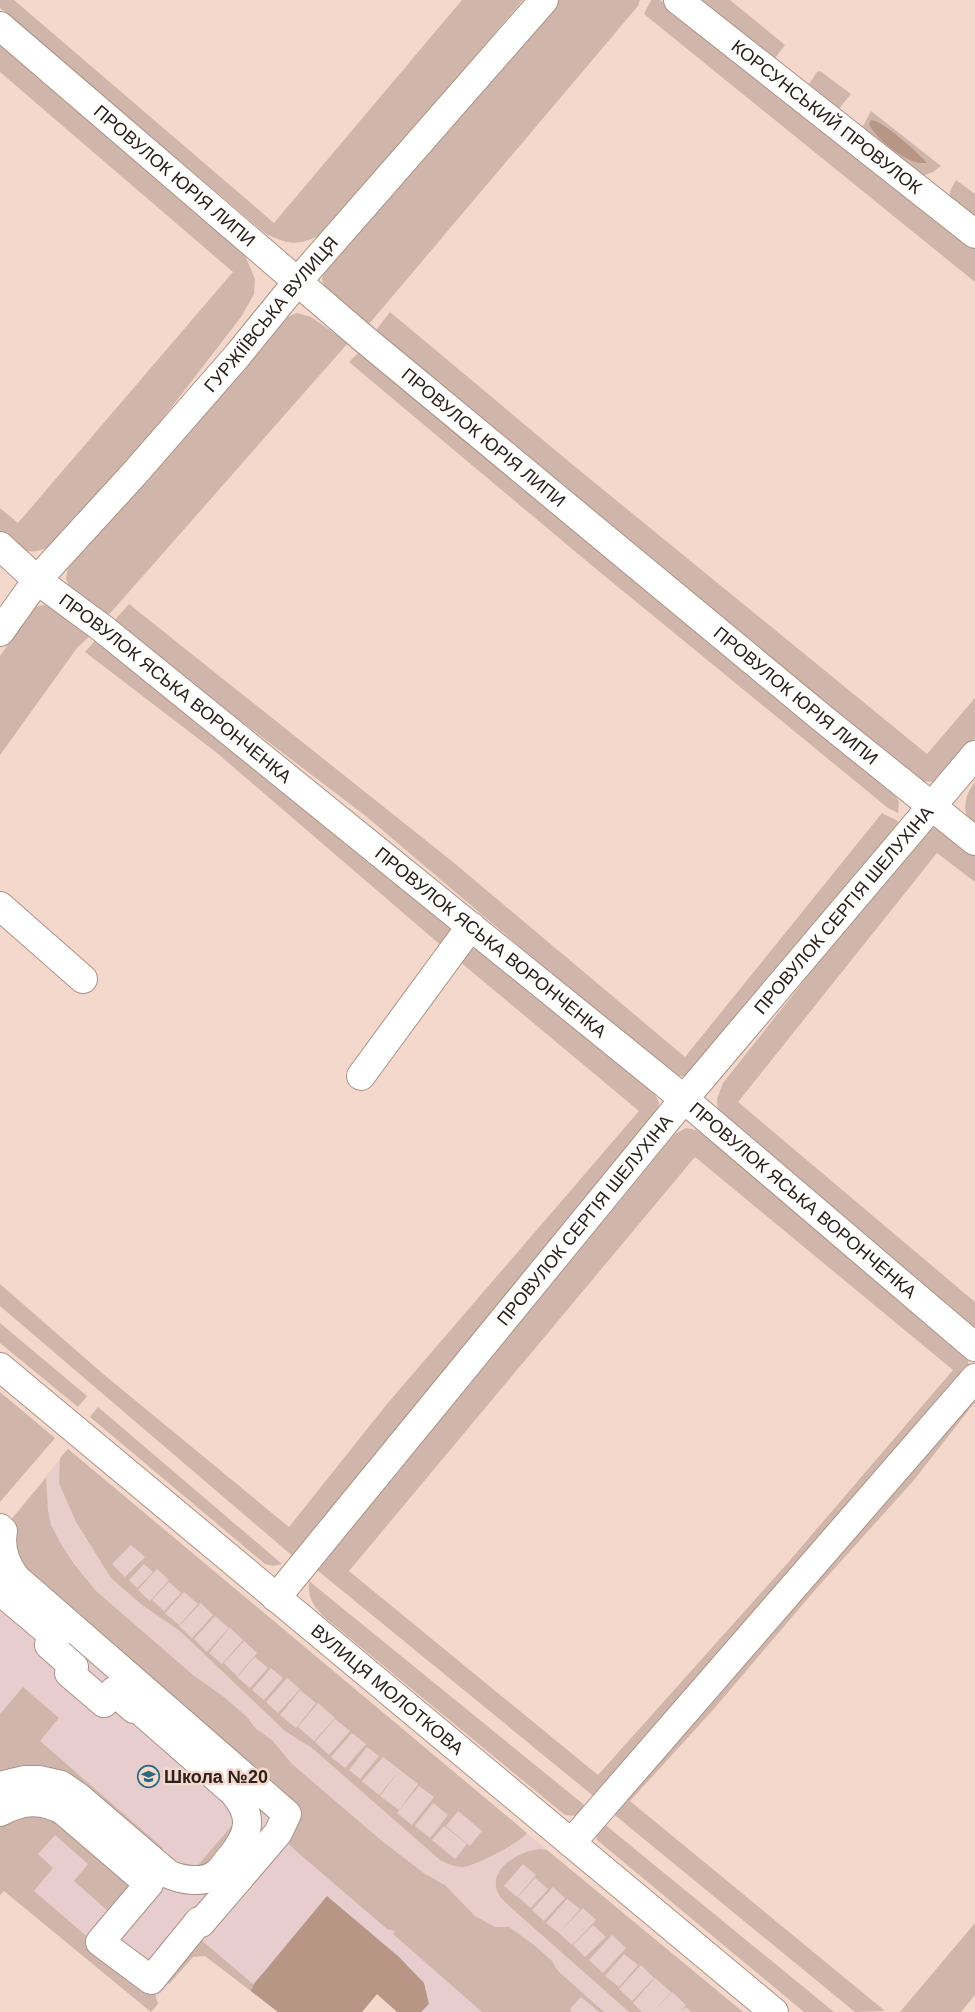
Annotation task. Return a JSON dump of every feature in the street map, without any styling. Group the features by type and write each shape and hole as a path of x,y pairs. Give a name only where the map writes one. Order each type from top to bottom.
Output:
{"street":[{"name":"ГУРЖІЇВСЬКА ВУЛИЦЯ","path":"0,632 37,580 154,452 237,356 298,281 544,0"},
{"name":"КОРСУНСЬКИЙ ПРОВУЛОК","path":"678,0 975,234"},
{"name":"ПРОВУЛОК ЮРІЯ ЛИПИ","path":"0,26 386,357 822,718 975,841"},
{"name":"ПРОВУЛОК ЯСЬКА ВОРОНЧЕНКА","path":"0,546 37,580 102,628 684,1099 975,1347"},
{"name":"ПРОВУЛОК СЕРГІЯ ШЕЛУХІНА","path":"276,1598 684,1099 975,755"},
{"path":"0,906 83,979"},
{"path":"361,1076 471,926"},
{"name":"ВУЛИЦЯ МОЛОТКОВА","path":"0,1367 774,2012"},
{"path":"571,1843 975,1378"},
{"path":"0,1528 4,1531 0,1542 3,1560 16,1578 288,1814 278,1833 201,1923 199,1921 151,1980 100,1942 149,1884 65,1812 51,1804 25,1802 0,1812"},
{"path":"0,1591 56,1638 49,1645 74,1667 69,1673 104,1703 114,1692 134,1709 136,1707 233,1792 245,1809 248,1826 241,1844 218,1872 203,1879 186,1879 168,1874 77,1796 61,1785 39,1780 24,1780 0,1786"}],"shaded area":[{"path":"0,0 14,0 274,223 462,0 523,0 324,234 295,243 282,241 266,234 0,8"},
{"path":"559,0 640,0 638,6 369,324 325,288 322,279 325,268"},
{"path":"651,0 660,0 975,246 975,282 644,14"},
{"path":"694,0 730,0 785,45 773,61"},
{"path":"0,40 243,251 255,279 254,294 241,317 147,439 47,548 39,551 22,549 0,533 0,508 18,523 233,272 0,72"},
{"path":"820,71 851,94 837,111 807,87 817,72"},
{"path":"871,111 941,166 933,172 920,177 861,130"},
{"path":"871,120 892,131 927,163 909,160 889,146 876,135 869,124"},
{"path":"956,180 975,194 975,220 949,199 951,189"},
{"path":"390,312 573,465 927,754 975,698 975,738 936,782 918,781 670,578 376,330"},
{"path":"297,313 311,317 348,343 106,618 70,589 66,579 68,567 287,317"},
{"path":"361,350 893,792 899,802 898,813 888,808 590,564 349,362"},
{"path":"48,604 94,632 77,648 0,755 0,656 34,607"},
{"path":"129,604 453,862 685,1057 882,813 898,821 895,832 694,1076 672,1076 367,817 112,623"},
{"path":"100,635 454,929 444,948 217,753 85,652"},
{"path":"975,782 975,827 967,817 965,805 968,793"},
{"path":"928,828 943,828 975,855 975,882 937,853 738,1102 975,1302 975,1331 718,1114 717,1099 723,1083 920,834"},
{"path":"479,948 651,1088 659,1102 657,1120 295,1558 0,1306 0,1284 102,1373 289,1527 387,1404 639,1111 459,961 468,950"},
{"path":"686,1128 706,1132 967,1355 969,1366 965,1374 597,1799 317,1570 675,1134","holes":["695,1157 953,1370 785,1566 598,1775 349,1571"]},
{"path":"0,1323 87,1396 78,1407 0,1343"},
{"path":"975,1386 975,1402 914,1480 816,1589 712,1711 630,1801 885,2011 855,2012 611,1812"},
{"path":"0,1392 55,1438 0,1502"},
{"path":"98,1407 282,1564 273,1566 265,1564 90,1417"},
{"path":"68,1449 743,2012 569,2012 9,1522"},
{"path":"68,1449 527,1833 506,1848 463,1867 440,1860 312,1748 285,1731 180,1631 142,1605 111,1578 76,1522 59,1483 60,1458","holes":["131,1545 145,1557 125,1577 112,1564","144,1564 153,1572 137,1588 129,1580","157,1569 169,1580 150,1601 138,1590","169,1582 181,1593 164,1611 152,1600","184,1592 198,1604 179,1625 165,1613","201,1603 213,1615 192,1638 179,1626","215,1616 229,1628 207,1652 194,1639","230,1628 243,1640 222,1664 209,1653","244,1641 257,1653 237,1676 224,1663","255,1657 268,1668 250,1688 237,1677","271,1668 283,1678 264,1700 252,1690","287,1678 300,1689 278,1713 266,1702","300,1690 316,1703 296,1728 280,1715","318,1703 335,1718 314,1741 298,1727","335,1719 350,1731 329,1755 315,1742","352,1733 366,1744 345,1768 331,1757","367,1747 379,1756 360,1779 349,1770","383,1757 400,1770 379,1795 362,1781","400,1770 418,1784 399,1810 380,1796","419,1786 434,1797 412,1825 397,1813","433,1803 448,1815 430,1838 415,1826","458,1811 482,1831 470,1846 446,1826","444,1826 467,1844 455,1859 432,1840"]},
{"path":"46,1478 51,1525 74,1564 96,1591 193,1675 224,1697 247,1717 256,1729 272,1740 292,1764 382,1841 425,1874 445,1885 475,1916 495,1927 509,1927 534,1945 552,1961 558,1971 604,2012 599,2012 581,1997 570,2009 572,2012 482,2012 393,1934 395,1931 387,1929 296,1851 278,1833 280,1826 16,1578 9,1522"},
{"name":"Школа №20","path":"0,1528 569,2012 397,2012 377,1994 362,2012 278,2012 205,1956 193,1957 151,2004 0,1884"},
{"path":"309,1581 588,1808 578,1816 565,1815 323,1616 312,1600 309,1592"},
{"path":"23,1687 59,1718 40,1741 163,1848 158,1855 186,1879 241,1815 128,1717 136,1707 240,1801 245,1814 246,1832 241,1843 221,1870 211,1877 200,1880 189,1880 174,1877 158,1867 78,1796 59,1784 45,1780 30,1779 14,1781 0,1786 0,1714"},
{"path":"25,1802 141,1877 118,1920 74,1881 88,1864 55,1835 38,1854 53,1868 34,1891 97,1945 151,1980 158,2004 151,2012 4,1891 0,1895 0,1812"},
{"path":"603,1823 834,2012 804,2012 597,1840 595,1832"},
{"path":"532,1850 547,1850 743,2012 691,2012 686,2007 680,2012 686,2005 672,1992 653,2012 671,1992 655,1978 633,2003 642,2012 629,2012 499,1895 496,1882 502,1868 516,1857","holes":["523,1864 536,1875 517,1897 504,1886","535,1878 548,1889 531,1908 518,1897","553,1887 565,1898 544,1921 532,1910","567,1899 580,1909 559,1933 546,1923","583,1908 596,1920 572,1945 559,1933","593,1925 606,1937 585,1957 573,1945","612,1935 626,1948 603,1973 589,1960","624,1954 638,1965 619,1987 605,1976","641,1965 654,1978 632,2001 619,1989"]},
{"path":"327,1896 399,1957 424,1983 429,2004 421,2012 397,2012 377,1994 362,2012 278,2012 251,1991 254,1984"},
{"path":"975,1923 975,1995 961,2012 900,2012"},
{"path":"193,1933 253,1984 262,1974 278,2012 205,1956 193,1957 169,1984 162,1976"}],"place":[{"name":"Школа №20","path":"148,1777"}]}
